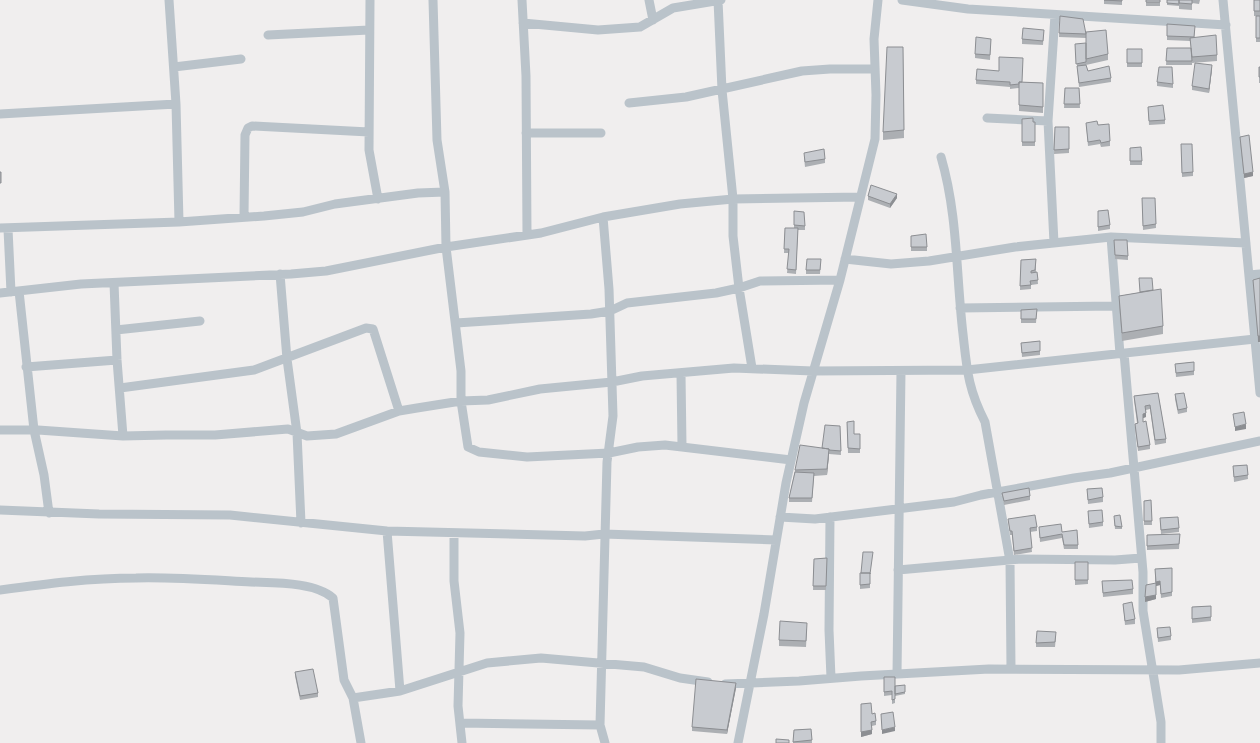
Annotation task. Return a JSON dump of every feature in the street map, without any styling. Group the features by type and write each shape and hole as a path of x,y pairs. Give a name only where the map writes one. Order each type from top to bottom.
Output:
{"street":[{"path":"169,0 176,104 179,222"},
{"path":"370,0 369,150 378,199"},
{"path":"433,0 437,140 445,192 446,247 461,371 461,401 468,447 479,452 527,457 610,453 638,447 682,446 791,460"},
{"path":"522,0 526,76 527,235"},
{"path":"649,0 653,20"},
{"path":"523,23 598,30 640,27 673,8 719,0 722,90 733,199 733,236 738,288 752,368"},
{"path":"738,743 791,460 804,403 840,280 875,139 874,39 878,0"},
{"path":"902,0 968,9 1226,25"},
{"path":"1223,0 1260,393"},
{"path":"1054,243 1048,121 1055,15"},
{"path":"268,35 369,30"},
{"path":"174,67 241,60"},
{"path":"629,103 686,97 722,90 753,81 802,72 830,69 875,69"},
{"path":"0,114 176,104"},
{"path":"987,118 1048,121"},
{"path":"244,216 245,136 248,128 252,126 369,132"},
{"path":"526,133 601,133"},
{"path":"941,157 949,183 967,370 974,401 985,422 1010,561 1011,669"},
{"path":"49,513 44,475 34,430 15,292 4,229 179,222 303,212 335,204 418,193 445,192"},
{"path":"0,293 81,284 326,271 446,247 527,235 603,217 680,204 733,199 860,197"},
{"path":"603,217 610,311 613,416 610,453 607,462 604,534 600,725 605,743"},
{"path":"845,260 891,264 957,257 1015,247 1111,238 1246,242"},
{"path":"1111,238 1115,306 1122,353 1141,558 1143,611 1151,670 1161,722 1161,743"},
{"path":"280,274 286,359 297,433 301,522"},
{"path":"1249,275 1260,274"},
{"path":"456,323 591,314 610,311 627,303 716,293 760,281 840,280"},
{"path":"114,283 117,360 123,436"},
{"path":"960,308 1115,306"},
{"path":"116,330 200,321"},
{"path":"120,388 254,370 366,328 373,329 399,411"},
{"path":"0,430 77,431 123,436 215,435 288,430 307,436 336,434 399,411 461,401 488,400 540,389 612,382 642,376 681,374 734,368 813,371 967,370 1255,339"},
{"path":"26,367 117,360"},
{"path":"897,674 901,371"},
{"path":"681,374 682,446"},
{"path":"780,517 815,519 954,502 981,495 1132,469 1260,441"},
{"path":"0,510 49,513 230,515 387,531 585,536 604,534 776,540"},
{"path":"830,517 829,630 831,678"},
{"path":"387,531 400,691"},
{"path":"454,533 454,581 460,632 458,706 462,743"},
{"path":"898,570 950,564 1010,561 1021,559 1115,560 1141,558"},
{"path":"0,590 52,583 134,578 183,578 260,582 318,589 333,598 344,680 353,698 360,743"},
{"path":"353,698 400,691 487,663 541,658 644,667 680,678 721,684 1011,669 1179,670 1260,663"},
{"path":"460,723 600,725"}],"building":[{"path":"1146,0 1160,0 1160,2 1146,2"},
{"path":"1167,0 1179,0 1179,4 1167,3"},
{"path":"1179,0 1192,0 1192,4 1179,3"},
{"path":"1254,0 1260,0 1260,11 1254,11"},
{"path":"1060,16 1083,19 1086,34 1059,33"},
{"path":"1256,16 1260,16 1260,38 1256,38"},
{"path":"1167,24 1195,26 1194,37 1167,36"},
{"path":"1023,28 1044,30 1043,41 1022,39"},
{"path":"1106,30 1108,54 1086,59 1086,32"},
{"path":"1216,35 1217,55 1192,57 1190,38"},
{"path":"976,37 991,39 990,55 975,54"},
{"path":"1086,43 1086,62 1076,64 1075,44"},
{"path":"887,47 903,47 904,130 883,132"},
{"path":"1167,48 1191,48 1192,61 1166,61"},
{"path":"1127,49 1142,49 1142,63 1127,63"},
{"path":"999,57 1023,58 1022,82 1019,82 1019,84 1010,85 1010,82 976,80 977,69 999,71"},
{"path":"1195,63 1212,65 1209,89 1192,86"},
{"path":"1086,65 1088,71 1109,66 1111,78 1079,83 1077,66"},
{"path":"1159,67 1172,67 1173,84 1157,82"},
{"path":"1019,82 1043,83 1043,107 1019,105"},
{"path":"1065,88 1079,88 1080,104 1064,104"},
{"path":"1163,105 1165,120 1149,121 1148,107"},
{"path":"1033,118 1033,122 1035,122 1035,142 1022,142 1022,119"},
{"path":"1097,121 1098,125 1109,124 1110,141 1101,143 1100,140 1088,142 1086,123"},
{"path":"1055,127 1069,127 1069,149 1054,150"},
{"path":"1249,135 1253,172 1244,174 1240,137"},
{"path":"1181,144 1192,144 1193,172 1182,173"},
{"path":"1141,147 1142,161 1130,161 1130,148"},
{"path":"824,149 825,159 805,162 804,153"},
{"path":"1,172 1,183 0,183"},
{"path":"871,185 897,194 890,204 868,196"},
{"path":"1142,198 1155,198 1156,224 1143,226"},
{"path":"1108,210 1110,225 1098,227 1098,211"},
{"path":"794,211 804,212 805,226 794,225"},
{"path":"785,228 798,228 796,270 787,269 789,249 784,249"},
{"path":"926,234 927,247 911,247 911,236"},
{"path":"1114,240 1127,240 1128,256 1115,255"},
{"path":"807,259 821,259 820,270 806,270"},
{"path":"1036,259 1035,270 1031,271 1031,273 1037,272 1038,280 1030,281 1031,285 1020,286 1021,260"},
{"path":"1139,278 1152,278 1153,290 1140,292"},
{"path":"1260,278 1260,336 1258,336 1253,280"},
{"path":"1161,289 1163,326 1122,333 1119,296"},
{"path":"1037,309 1036,319 1021,319 1021,310"},
{"path":"1040,341 1040,351 1022,353 1021,343"},
{"path":"1194,362 1194,371 1176,373 1175,364"},
{"path":"1158,393 1166,439 1155,440 1150,405 1145,406 1146,413 1143,414 1143,422 1146,421 1150,445 1138,447 1135,424 1138,423 1134,396"},
{"path":"1184,393 1187,408 1178,410 1175,394"},
{"path":"1244,412 1246,424 1235,427 1233,414"},
{"path":"854,421 854,434 860,434 860,449 848,448 847,422"},
{"path":"825,425 840,426 841,451 822,448"},
{"path":"800,445 829,449 827,469 795,470"},
{"path":"1247,465 1248,475 1234,477 1233,466"},
{"path":"795,472 814,473 812,498 789,498"},
{"path":"1029,488 1030,496 1004,501 1002,493"},
{"path":"1102,488 1103,497 1088,500 1087,489"},
{"path":"1151,500 1152,521 1144,521 1144,501"},
{"path":"1102,510 1103,522 1089,524 1088,511"},
{"path":"1035,515 1037,527 1030,528 1032,548 1014,551 1012,531 1010,531 1008,519"},
{"path":"1120,515 1122,527 1115,526 1114,516"},
{"path":"1178,517 1179,528 1161,530 1160,518"},
{"path":"1061,524 1062,532 1077,530 1078,545 1064,545 1062,534 1040,538 1039,527"},
{"path":"1180,534 1179,544 1147,546 1147,535"},
{"path":"863,552 873,552 870,574 861,573"},
{"path":"827,558 826,586 813,586 814,559"},
{"path":"1075,562 1088,562 1088,580 1075,580"},
{"path":"1172,568 1172,592 1161,594 1160,581 1156,582 1155,569"},
{"path":"860,573 870,573 870,584 860,585"},
{"path":"1132,580 1133,589 1103,593 1102,581"},
{"path":"1156,583 1156,595 1145,597 1146,585"},
{"path":"1132,602 1135,619 1125,621 1123,604"},
{"path":"1211,606 1211,617 1192,619 1192,607"},
{"path":"780,621 807,623 806,641 779,640"},
{"path":"1170,627 1171,636 1158,638 1157,628"},
{"path":"1037,631 1056,632 1055,642 1036,643"},
{"path":"313,669 318,693 300,696 295,672"},
{"path":"884,677 895,677 895,699 892,700 892,691 884,692"},
{"path":"696,679 736,683 727,730 692,727"},
{"path":"905,685 905,692 895,694 895,686"},
{"path":"871,703 872,714 875,713 876,721 871,722 872,730 861,732 861,704"},
{"path":"893,712 895,727 882,730 881,714"},
{"path":"811,729 812,740 793,742 794,730"},
{"path":"776,739 789,740 789,743 776,743"}]}
